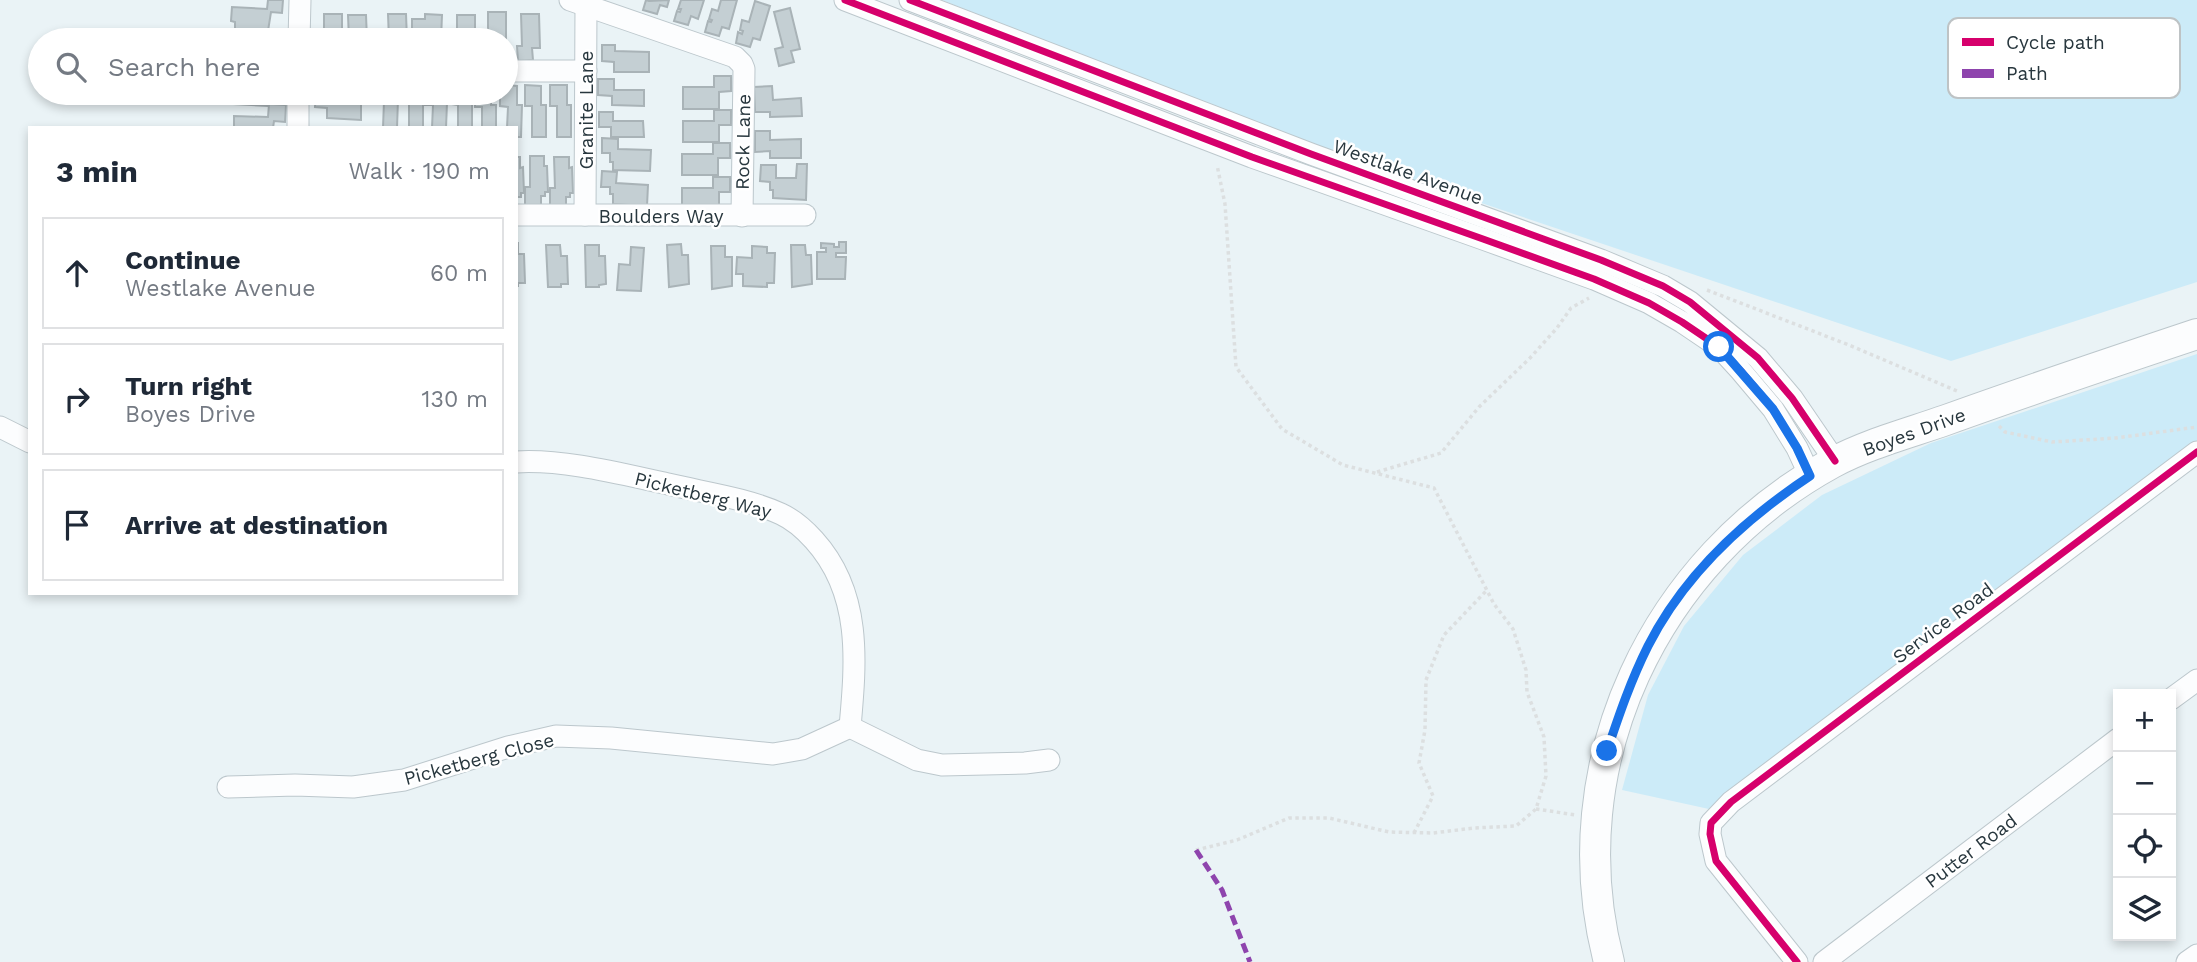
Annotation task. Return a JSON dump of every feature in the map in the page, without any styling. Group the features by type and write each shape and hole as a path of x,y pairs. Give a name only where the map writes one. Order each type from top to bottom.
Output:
{"main road":[{"name":"Boyes Drive","path":"1609,962 1595,870 1596,820 1607,751 1634,674 1649,643 1693,579 1720,547 1781,495 1822,469 1961,414 2197,334"}],"street":[{"path":"299,28 300,0"},
{"name":"Westlake Avenue","path":"845,0 1212,142 1483,239 1650,303 1719,347 1773,409 1797,448 1822,469"},
{"name":"Westlake Avenue","path":"910,0 1311,154 1611,263 1663,286 1690,302 1758,358 1793,398 1822,469"},
{"name":"Rock Lane","path":"578,3 735,57 743,64 742,216"},
{"name":"Granite Lane","path":"578,3 586,71 585,215"},
{"path":"518,71 586,71"},
{"path":"298,105 298,126"},
{"name":"Boulders Way","path":"518,215 805,215"},
{"path":"0,427 28,441"},
{"name":"Service Road","path":"1797,962 1716,861 1710,834 1711,823 1731,802 2197,453"},
{"name":"Picketberg Way","path":"518,462 572,466 755,504 784,515 804,529 829,557 844,587 852,628 854,679 850,726"},
{"path":"2176,695 2197,680"},
{"path":"850,726 917,760 942,765 1049,760"},
{"name":"Picketberg Close","path":"228,787 353,787 404,780 508,747 556,736 611,737 773,754 802,748 850,726"},
{"name":"Putter Road","path":"1824,962 2113,743"},
{"path":"2187,962 2197,955"}],"path":[{"path":"1196,850 1237,840 1289,818 1329,818 1389,832 1414,833 1516,826 1536,809 1546,776 1544,737 1527,692 1526,670 1513,629 1494,604 1434,488 1343,465 1282,429 1236,367 1225,204 1212,142"},
{"path":"1375,472 1441,453 1479,407 1530,358 1571,309 1609,286"},
{"path":"1703,288 1957,391"},
{"path":"1993,420 2005,432 2052,442 2116,438 2197,427"},
{"path":"1414,833 1433,796 1419,763 1424,730 1426,680 1444,635 1487,590"},
{"path":"1536,809 1581,816"}],"shaded area":[{"path":"942,0 2197,0 2197,282 1951,361 1270,132"},
{"path":"2197,354 2197,441 1709,809 1622,790 1648,695 1684,626 1743,555 1822,495 1931,443"}],"building":[{"path":"268,0 283,0 282,13 271,12 268,28 235,28 235,22 231,21 232,7 267,9"},
{"path":"646,0 669,0 667,7 660,5 657,14 643,10"},
{"path":"681,0 704,0 698,19 691,16 688,25 674,21 677,11 680,12 681,9 678,9"},
{"path":"721,0 737,0 729,29 722,27 719,36 705,32 708,21 712,20 709,19 712,9 718,11"},
{"path":"755,1 770,6 760,40 753,38 750,47 736,43 738,32 742,34 743,31 740,30 742,20 749,22"},
{"path":"790,8 800,49 791,51 794,62 779,66 775,49 783,47 774,12"},
{"path":"488,12 506,12 506,28 488,28"},
{"path":"324,14 342,14 342,28 324,28"},
{"path":"388,14 406,14 407,28 389,28"},
{"path":"425,14 442,15 441,28 412,28 412,19 425,19"},
{"path":"521,14 539,14 540,48 532,48 533,60 518,61 518,46 522,46"},
{"path":"348,15 366,15 367,28 349,28"},
{"path":"457,15 475,15 475,28 457,28"},
{"path":"602,45 615,45 615,51 649,52 649,72 614,72 614,62 602,61"},
{"path":"714,76 731,76 731,91 719,92 719,109 683,109 683,87 714,87"},
{"path":"598,79 614,79 614,90 644,90 644,106 612,105 612,96 598,95"},
{"path":"525,85 541,86 541,105 546,105 546,137 532,137 532,106 525,106"},
{"path":"550,85 567,85 567,105 571,105 571,137 557,137 557,106 550,106"},
{"path":"772,86 773,100 801,98 802,116 770,117 770,112 755,112 754,87"},
{"path":"269,105 286,105 285,122 274,121 273,126 234,126 234,116 268,117"},
{"path":"361,105 361,120 327,118 327,108 315,107"},
{"path":"384,105 398,105 397,126 383,126"},
{"path":"409,105 423,105 423,126 409,126"},
{"path":"433,105 447,105 446,126 432,126"},
{"path":"458,105 472,105 472,126 458,126"},
{"path":"496,105 496,126 482,126 482,107 475,107"},
{"path":"522,105 521,137 518,137 518,126 507,126 508,107 500,106"},
{"path":"714,110 731,110 731,125 719,125 719,142 683,142 683,121 714,121"},
{"path":"599,112 613,112 613,121 643,121 644,137 611,137 611,127 599,127"},
{"path":"755,131 770,131 770,140 801,139 801,158 770,158 770,151 755,152"},
{"path":"602,138 618,139 618,149 651,150 650,171 613,170 610,153 602,153"},
{"path":"713,143 730,143 730,158 718,158 718,175 682,175 682,154 713,154"},
{"path":"530,156 544,156 544,166 547,166 548,192 541,196 541,205 525,205 525,187 530,187"},
{"path":"518,157 520,168 523,167 524,193 521,193 521,197 518,197"},
{"path":"554,157 569,157 569,168 572,167 573,193 566,197 566,206 550,207 550,188 555,188"},
{"path":"797,164 807,164 806,200 773,198 770,182 760,181 761,165 776,165 776,178 796,178"},
{"path":"602,171 617,172 616,183 648,185 647,206 613,204 610,187 601,187"},
{"path":"713,177 730,177 730,192 719,192 719,209 682,209 682,188 713,188"},
{"path":"839,242 846,242 846,253 836,253 836,257 846,257 845,279 817,279 817,252 826,252 826,248 821,248 821,243 839,247"},
{"path":"681,244 682,255 688,255 689,284 669,287 667,245"},
{"path":"546,245 560,245 561,256 567,256 568,284 548,287"},
{"path":"585,245 599,245 599,256 605,256 606,284 586,287"},
{"path":"791,245 805,245 806,255 811,255 812,284 792,287"},
{"path":"711,246 725,246 725,257 732,257 732,286 712,289"},
{"path":"752,246 767,247 767,253 775,253 774,283 767,283 767,287 743,286 743,274 736,274 737,257 752,258"},
{"path":"631,247 644,248 641,291 617,290 619,264 630,265"},
{"path":"518,254 524,254 525,283 518,283"}],"marked path":[{"path":"1196,850 1222,890 1250,962"}],"cycle path":[{"path":"845,0 1252,157 1594,279 1649,303 1719,347 1773,409 1797,448 1810,476"},
{"path":"910,0 1311,154 1601,260 1663,286 1690,302 1758,358 1792,398 1835,461"},
{"path":"1797,962 1716,861 1710,834 1711,823 1731,802 2197,452"}],"route":[{"path":"1607,751 1634,674 1649,643 1693,579 1720,547 1748,521 1810,476 1797,448 1773,409 1719,347"}]}
